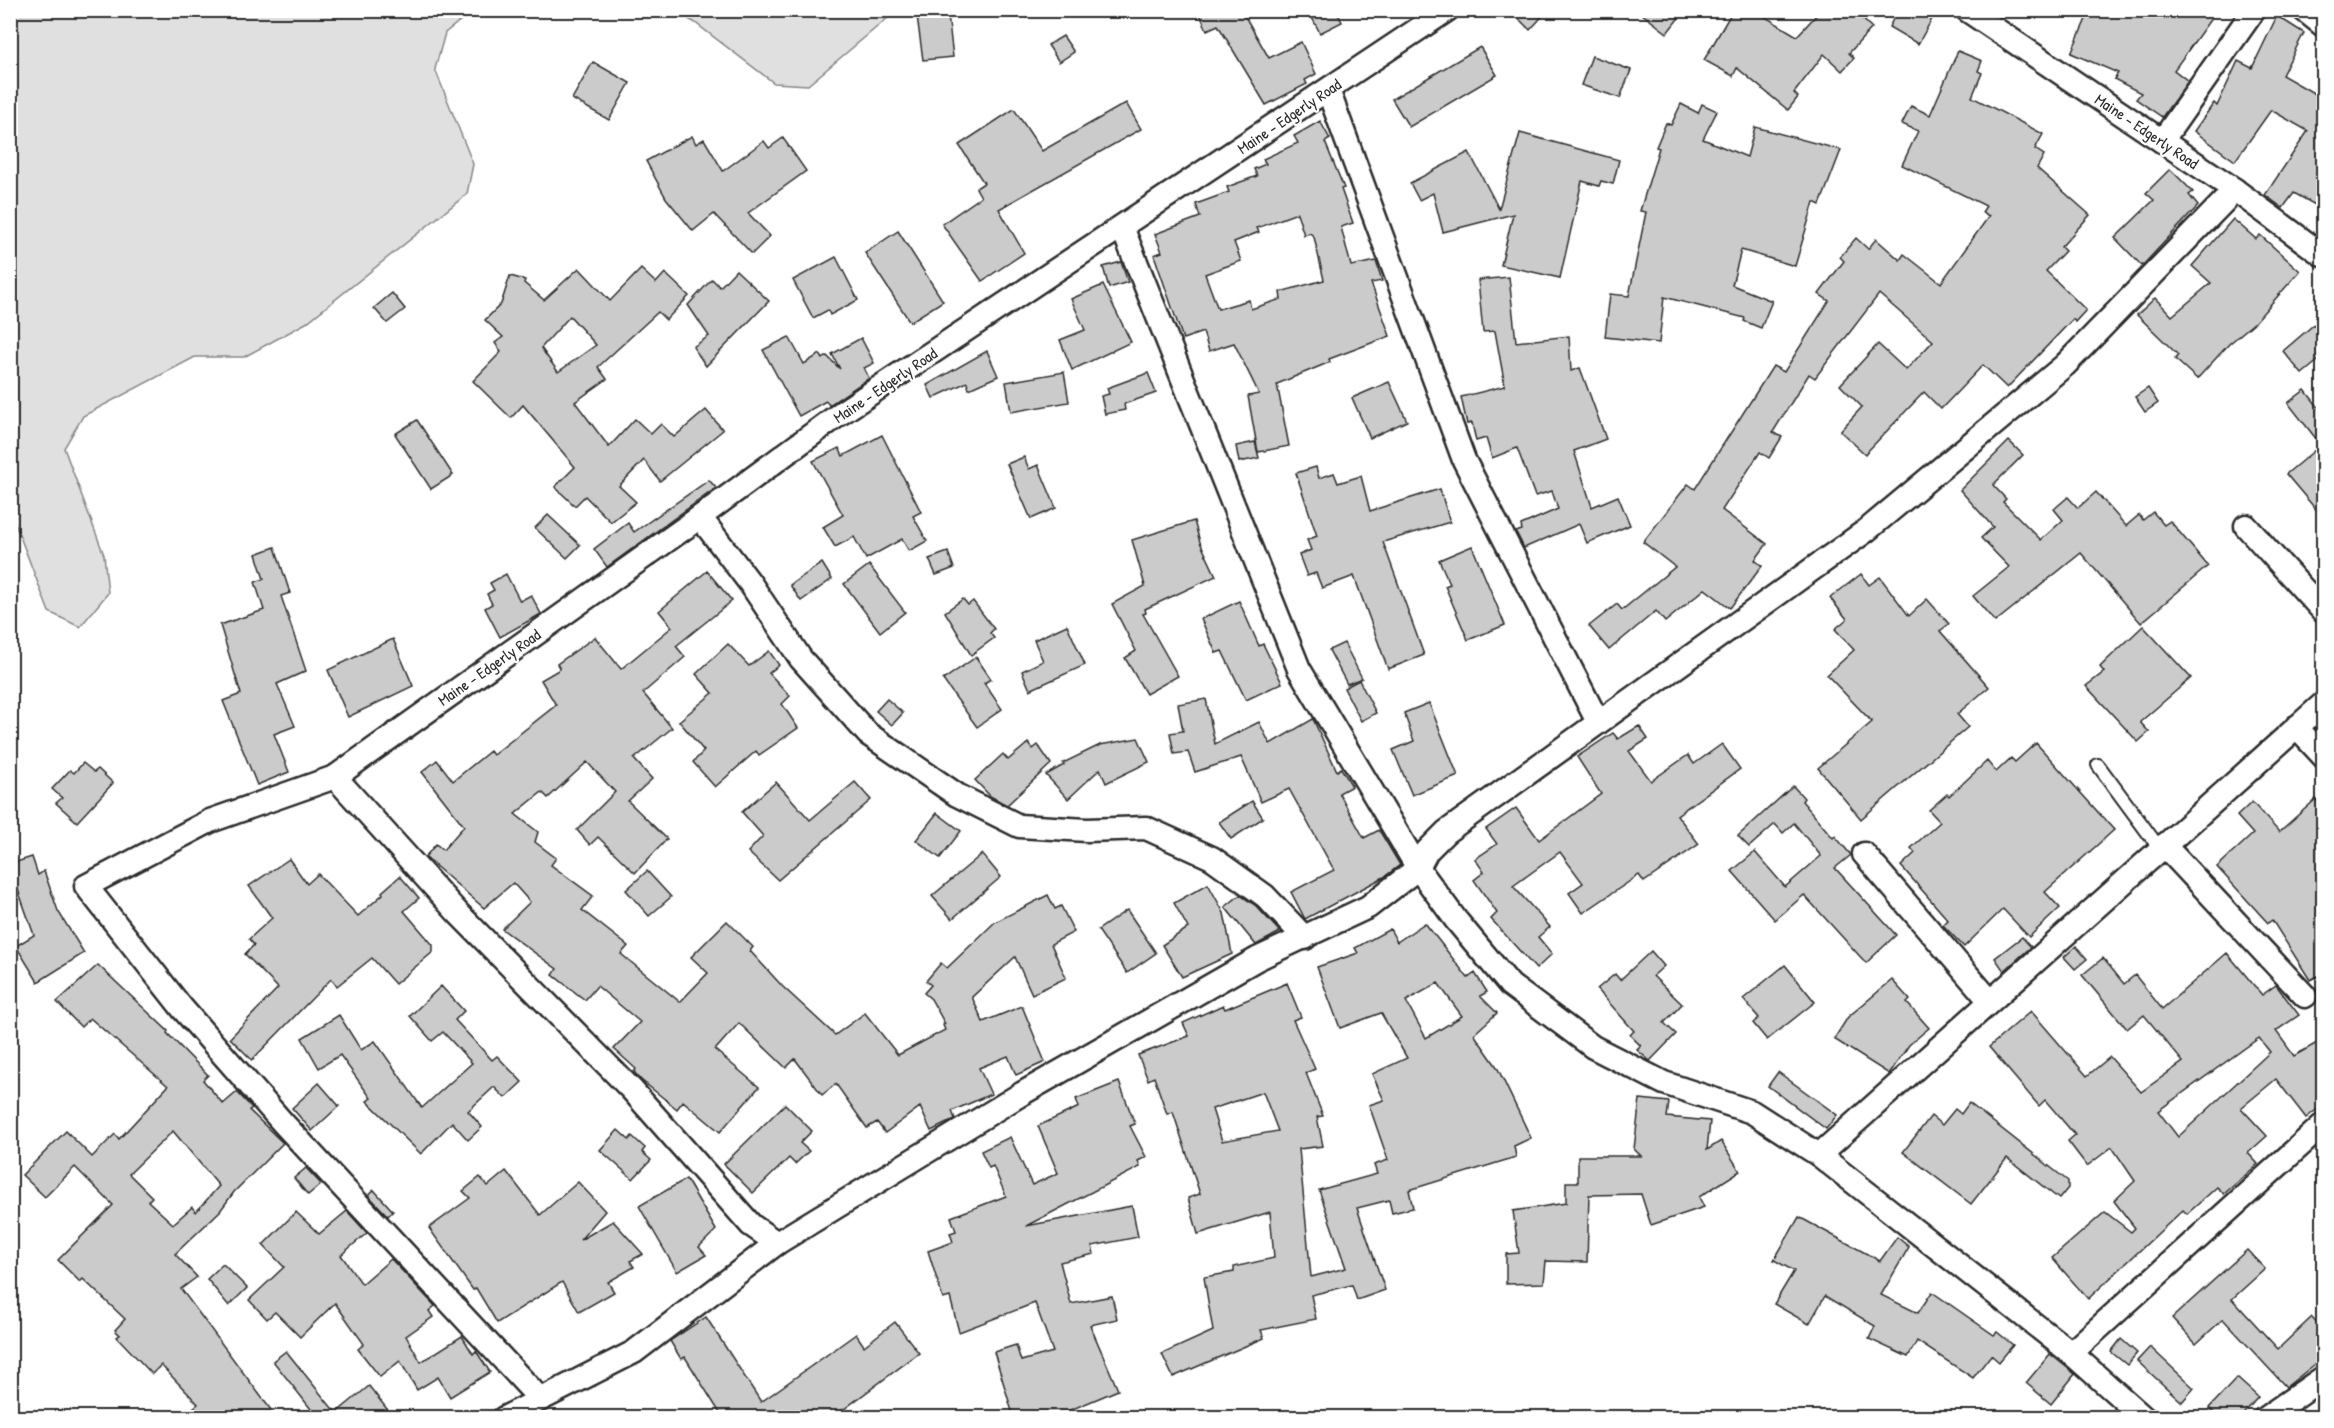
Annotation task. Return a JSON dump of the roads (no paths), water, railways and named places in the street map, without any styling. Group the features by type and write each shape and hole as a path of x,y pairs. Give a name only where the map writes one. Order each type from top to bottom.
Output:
{"street":[{"name":"Maine - Edgerly Road","path":"540,1400 276,1114 182,1008 86,886 210,821 335,777 700,517 841,413 1447,10"},
{"name":"Maine - Edgerly Road","path":"1967,10 2235,190 2324,256"},
{"path":"2162,141 2254,10"},
{"path":"2304,10 2324,26"},
{"path":"1328,90 1464,460 1598,722"},
{"path":"504,1418 634,1352 777,1243 1023,1093 1257,959 1368,907 1419,868 1427,851 1446,832 1868,530 2065,365 2235,190"},
{"path":"1122,227 1299,669 1419,868 1456,920 1510,985 1593,1047 1664,1083 1752,1112 1819,1155 2072,1353 2144,1418"},
{"path":"700,517 750,583 801,659 868,734 957,795 1019,826 1088,830 1146,828 1212,858 1265,896 1305,938"},
{"path":"2246,526 2324,612"},
{"path":"1819,1155 2324,704"},
{"path":"2296,728 2324,757"},
{"path":"335,777 458,912 632,1090 752,1225 777,1243"},
{"path":"2162,847 2305,996"},
{"path":"1864,854 1990,1001"},
{"path":"2072,1353 2324,1124"},
{"path":"2265,1418 2324,1377"}],"lane":[{"path":"2098,765 2162,847"}]}
